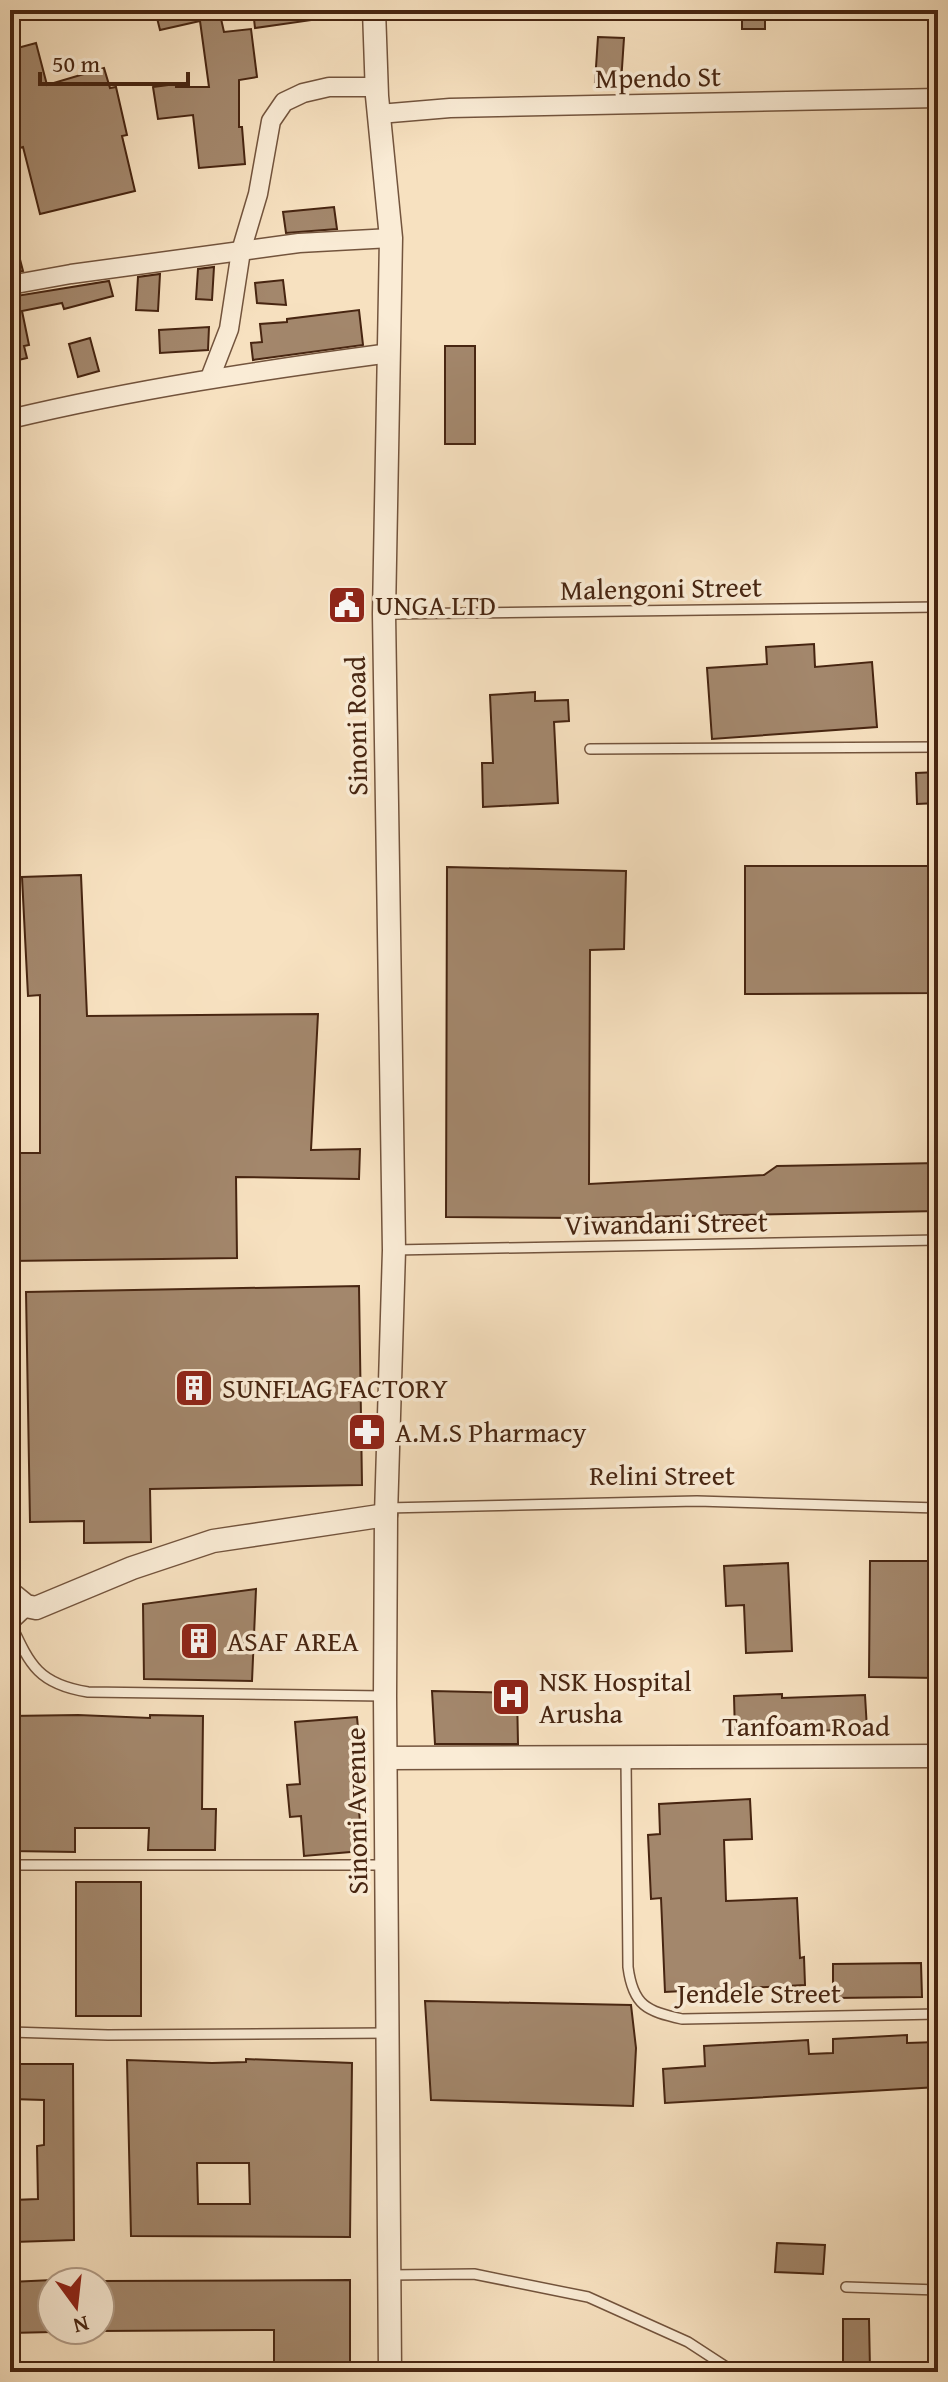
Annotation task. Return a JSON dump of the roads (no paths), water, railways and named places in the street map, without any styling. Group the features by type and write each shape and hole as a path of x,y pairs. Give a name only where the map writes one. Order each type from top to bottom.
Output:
{"street":[{"name":"Sinoni Road","path":"374,10 379,114 391,238 384,614 394,1250"},
{"path":"210,378 229,329 241,251 258,194 271,121 284,102 303,93 329,87 377,87"},
{"name":"Mpendo St","path":"379,114 450,108 938,98"},
{"path":"10,285 299,243 391,238"},
{"path":"10,419 98,398 210,378 390,353"},
{"name":"Sinoni Avenue","path":"390,2372 385,1696 386,1512 394,1250"},
{"path":"14,1610 36,1608 132,1568 213,1541 386,1512"},
{"name":"Tanfoam Road","path":"386,1758 938,1756"}],"lane":[{"name":"Malengoni Street","path":"384,614 938,607"},
{"path":"590,749 938,747"},
{"name":"Viwandani Street","path":"394,1250 938,1240"},
{"name":"Relini Street","path":"386,1512 697,1501 938,1508"},
{"path":"14,1610 30,1661 52,1682 64,1688 103,1692 385,1696"},
{"name":"Jendele Street","path":"626,1757 628,1967 631,1989 639,2003 660,2014 682,2019 938,2014"},
{"path":"10,1865 387,1865"},
{"path":"10,2032 108,2035 389,2033"},
{"path":"391,2275 474,2274 588,2297 688,2342 734,2372"},
{"path":"846,2287 938,2290"}],"place":[{"name":"UNGA LTD","path":"347,605"},
{"name":"SUNFLAG FACTORY","path":"194,1388"},
{"name":"A.M.S Pharmacy","path":"367,1432"},
{"name":"ASAF AREA","path":"199,1641"},
{"name":"NSK Hospital Arusha","path":"511,1697"}]}
